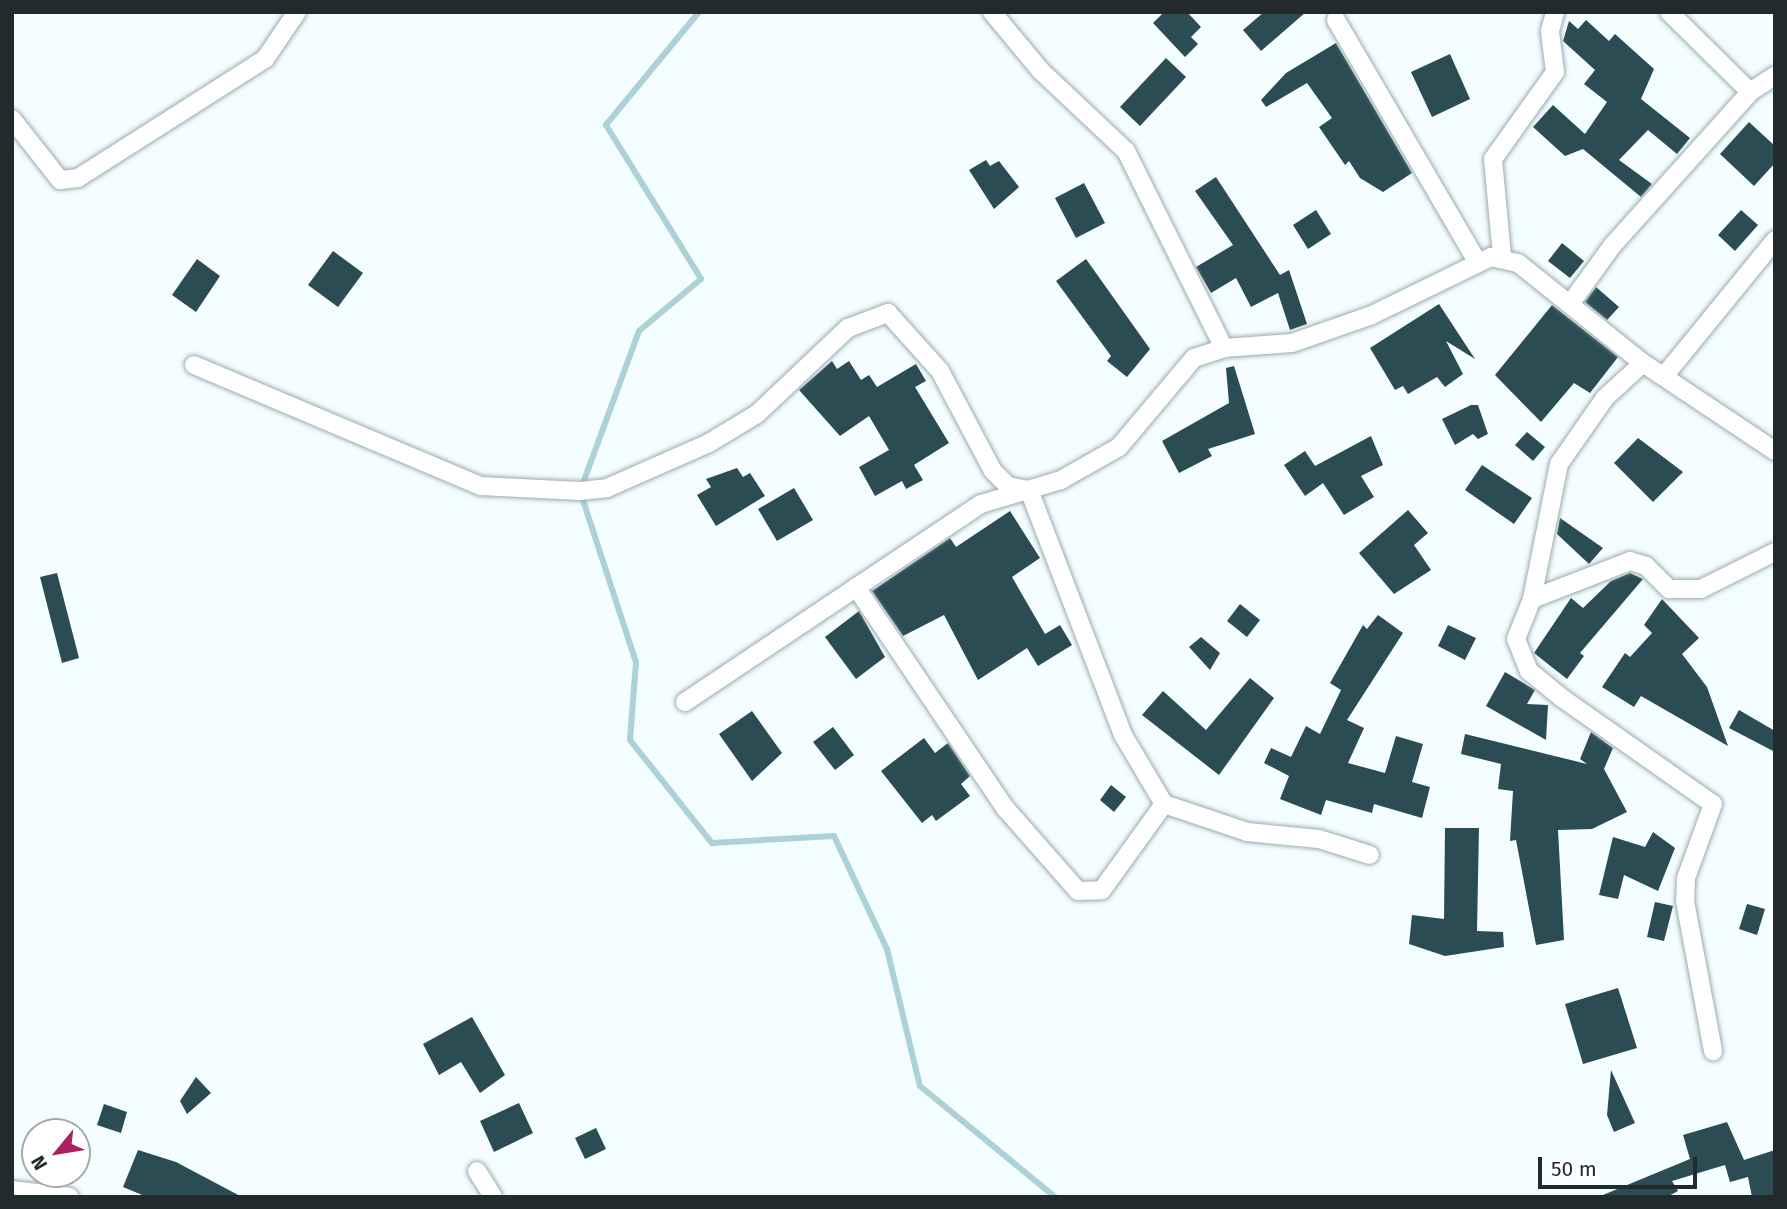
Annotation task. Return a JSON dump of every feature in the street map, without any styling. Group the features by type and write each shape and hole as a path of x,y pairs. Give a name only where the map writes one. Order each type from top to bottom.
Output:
{"street":[{"path":"12,119 60,180 78,178 265,59 298,12"},
{"path":"992,12 1041,71 1126,151 1224,348"},
{"path":"1502,256 1493,159 1555,72 1550,31 1555,12"},
{"path":"1670,12 1750,92"},
{"path":"1336,20 1477,261"},
{"path":"1570,304 1612,246 1750,92 1775,76"},
{"path":"1665,375 1775,240"},
{"path":"685,702 981,504 1029,490 1119,447 1194,358 1224,348 1292,343 1372,315 1477,261 1502,256 1570,304 1643,363 1665,375 1775,451"},
{"path":"194,365 496,488 551,491 607,488 709,443 757,414 848,328 888,313 940,371 993,471 1008,486 1029,490"},
{"path":"1643,363 1605,398 1559,464 1532,599 1516,639 1529,671 1713,804 1686,878 1685,901 1713,1051"},
{"path":"1029,490 1123,735 1164,803 1248,832 1319,839 1370,855"},
{"path":"1532,599 1630,561 1646,566 1669,589 1701,589 1775,552"},
{"path":"856,587 1006,809 1078,891 1102,890 1164,803"},
{"path":"477,1171 493,1197"},
{"path":"12,1190 70,1197"}],"building":[{"path":"1164,12 1187,12 1201,27 1191,37 1198,44 1185,57 1153,23"},
{"path":"1264,12 1306,12 1261,51 1243,30"},
{"path":"1586,20 1609,41 1615,34 1654,69 1641,99 1690,138 1677,154 1648,130 1619,160 1652,184 1641,197 1583,149 1565,156 1533,127 1553,105 1585,134 1607,102 1584,84 1595,70 1563,41 1569,21 1578,29"},
{"path":"1336,43 1412,173 1383,192 1360,178 1349,161 1345,165 1319,127 1332,118 1307,83 1266,107 1261,100 1286,73"},
{"path":"1450,54 1470,99 1432,117 1411,72"},
{"path":"1166,58 1186,77 1140,126 1120,107"},
{"path":"1749,122 1775,146 1775,163 1754,186 1720,154"},
{"path":"986,160 990,166 999,161 1019,187 994,209 969,170"},
{"path":"1216,177 1280,275 1289,270 1307,324 1290,330 1278,293 1251,307 1236,278 1211,293 1196,267 1233,245 1195,191"},
{"path":"1084,183 1105,223 1076,238 1055,198"},
{"path":"1316,210 1331,234 1308,249 1293,225"},
{"path":"1741,210 1758,225 1735,251 1718,235"},
{"path":"1562,243 1584,261 1570,278 1548,261"},
{"path":"333,251 363,273 338,307 308,285"},
{"path":"197,259 220,276 196,312 172,295"},
{"path":"1086,259 1150,349 1127,377 1107,361 1111,356 1056,281"},
{"path":"1596,287 1619,307 1607,320 1585,302"},
{"path":"1439,304 1475,359 1446,341 1463,374 1445,387 1437,377 1408,394 1403,386 1395,390 1370,348"},
{"path":"1552,305 1618,357 1590,393 1574,383 1541,422 1495,375"},
{"path":"832,361 837,369 849,361 861,380 869,375 877,387 916,364 926,381 915,387 949,443 914,465 923,480 906,489 902,481 875,496 859,467 889,450 869,416 840,436 799,390"},
{"path":"1234,366 1255,434 1208,449 1212,456 1179,473 1162,441 1229,403 1226,368"},
{"path":"1471,405 1478,405 1488,434 1478,439 1473,434 1455,445 1442,419"},
{"path":"1527,432 1545,447 1533,461 1515,445"},
{"path":"1371,436 1383,465 1361,476 1374,497 1344,515 1323,483 1305,496 1284,465 1305,451 1315,466"},
{"path":"1638,438 1683,472 1653,502 1614,463"},
{"path":"1482,465 1532,498 1514,524 1465,490"},
{"path":"737,468 743,477 750,473 765,496 716,526 697,495 711,487 706,479"},
{"path":"794,488 813,520 777,541 758,509"},
{"path":"1408,510 1428,533 1414,545 1431,570 1394,594 1359,553"},
{"path":"1010,511 1040,558 1012,577 1045,634 1060,625 1072,645 1038,666 1027,648 978,680 944,615 903,636 872,591 950,538 956,547"},
{"path":"1560,518 1603,548 1589,564 1557,534"},
{"path":"57,573 79,658 62,663 40,577"},
{"path":"1630,573 1643,579 1580,653 1584,656 1567,679 1534,653 1571,598 1583,608 1611,581"},
{"path":"1662,599 1699,638 1682,654 1707,687 1728,746 1641,696 1634,707 1602,687 1625,653 1630,657 1652,633 1644,625"},
{"path":"1240,604 1260,620 1247,637 1227,621"},
{"path":"859,611 885,657 856,679 825,637"},
{"path":"1378,615 1403,633 1347,720 1364,728 1348,763 1385,773 1396,736 1423,744 1412,782 1430,787 1422,818 1374,804 1372,813 1326,800 1321,815 1280,799 1289,776 1264,763 1271,748 1291,757 1306,726 1320,734 1341,690 1330,683 1363,625 1367,629"},
{"path":"1448,625 1476,638 1465,660 1438,646"},
{"path":"1201,637 1220,653 1210,670 1189,647"},
{"path":"1505,672 1535,690 1527,704 1548,705 1546,740 1486,706"},
{"path":"1250,678 1274,698 1219,775 1142,715 1163,691 1206,730"},
{"path":"1739,710 1775,731 1775,752 1729,728"},
{"path":"752,711 782,753 752,781 719,734"},
{"path":"833,727 854,755 835,770 813,742"},
{"path":"1591,732 1613,748 1604,769 1627,812 1592,829 1558,830 1564,940 1536,945 1516,840 1510,841 1513,791 1498,789 1501,764 1461,754 1465,734 1587,764 1580,759"},
{"path":"924,738 935,753 948,743 970,776 961,784 970,796 936,821 932,815 922,823 881,771"},
{"path":"1111,785 1126,797 1114,812 1100,800"},
{"path":"1445,828 1479,828 1477,931 1503,932 1504,947 1445,956 1409,944 1412,915 1444,919"},
{"path":"1653,832 1675,848 1658,891 1624,875 1618,899 1599,895 1613,837 1645,847"},
{"path":"1655,902 1673,906 1664,941 1647,937"},
{"path":"1747,904 1765,909 1757,935 1739,929"},
{"path":"1618,988 1637,1048 1583,1064 1565,1004"},
{"path":"472,1017 505,1075 480,1093 461,1062 439,1075 423,1044"},
{"path":"1611,1070 1635,1123 1614,1132 1607,1115"},
{"path":"196,1077 211,1093 187,1114 180,1101"},
{"path":"519,1103 533,1133 494,1152 480,1121"},
{"path":"104,1104 127,1112 121,1133 97,1125"},
{"path":"1727,1122 1744,1160 1775,1150 1775,1197 1752,1197 1748,1177 1730,1182 1725,1165 1672,1181 1678,1191 1667,1197 1598,1197 1690,1159 1683,1135"},
{"path":"596,1128 606,1149 585,1159 575,1138"},
{"path":"138,1150 176,1162 242,1197 147,1197 123,1187"}],"waterway":[{"path":"699,12 606,125 701,279 639,331 580,491 636,662 630,740 712,843 834,836 887,949 920,1086 1055,1197"}]}
